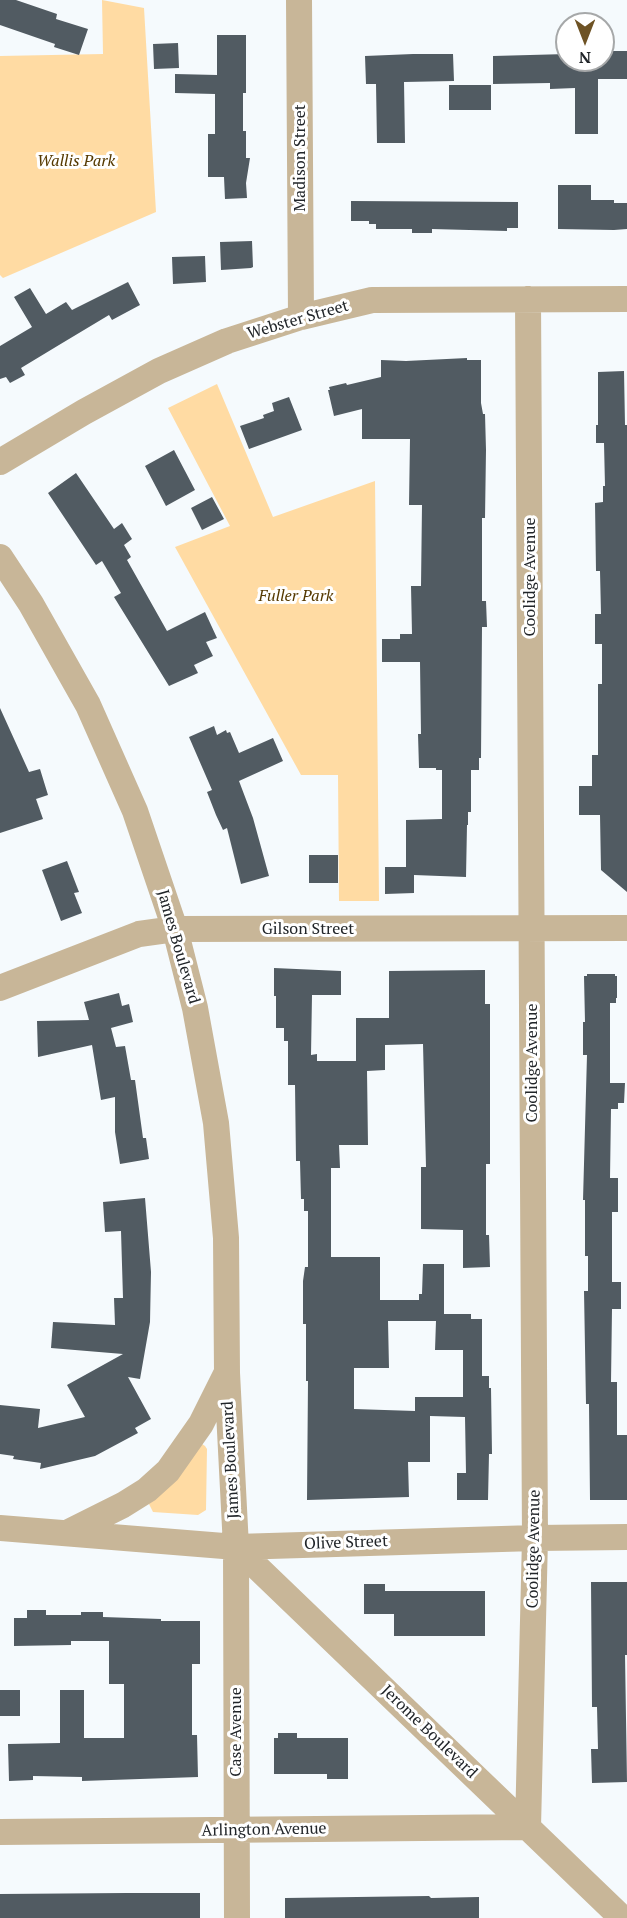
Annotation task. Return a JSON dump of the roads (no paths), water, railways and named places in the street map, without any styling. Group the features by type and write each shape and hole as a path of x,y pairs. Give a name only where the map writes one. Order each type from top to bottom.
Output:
{"street":[{"name":"Madison Street","path":"299,0 301,316"},
{"name":"Coolidge Avenue","path":"528,299 535,1538 528,1827"},
{"name":"Webster Street","path":"0,462 159,371 227,341 301,316 372,300 627,299"},
{"name":"James Boulevard","path":"0,557 32,604 88,705 135,812 175,930 195,1008 216,1122 226,1238 226,1373 236,1547"},
{"name":"Gilson Street","path":"0,988 139,934 175,930 627,928"},
{"name":"James Boulevard","path":"66,1533 123,1506 147,1490 168,1471 201,1424 226,1373"},
{"path":"0,1528 66,1533"},
{"name":"Olive Street","path":"66,1533 236,1547 535,1538 627,1538"},
{"name":"Jerome Boulevard","path":"236,1547 622,1918"},
{"name":"Case Avenue","path":"236,1547 237,1918"},
{"name":"Arlington Avenue","path":"0,1832 528,1827"}],"park label":[{"name":"Wallis Park","path":"76,161"},
{"name":"Fuller Park","path":"296,596"}]}
